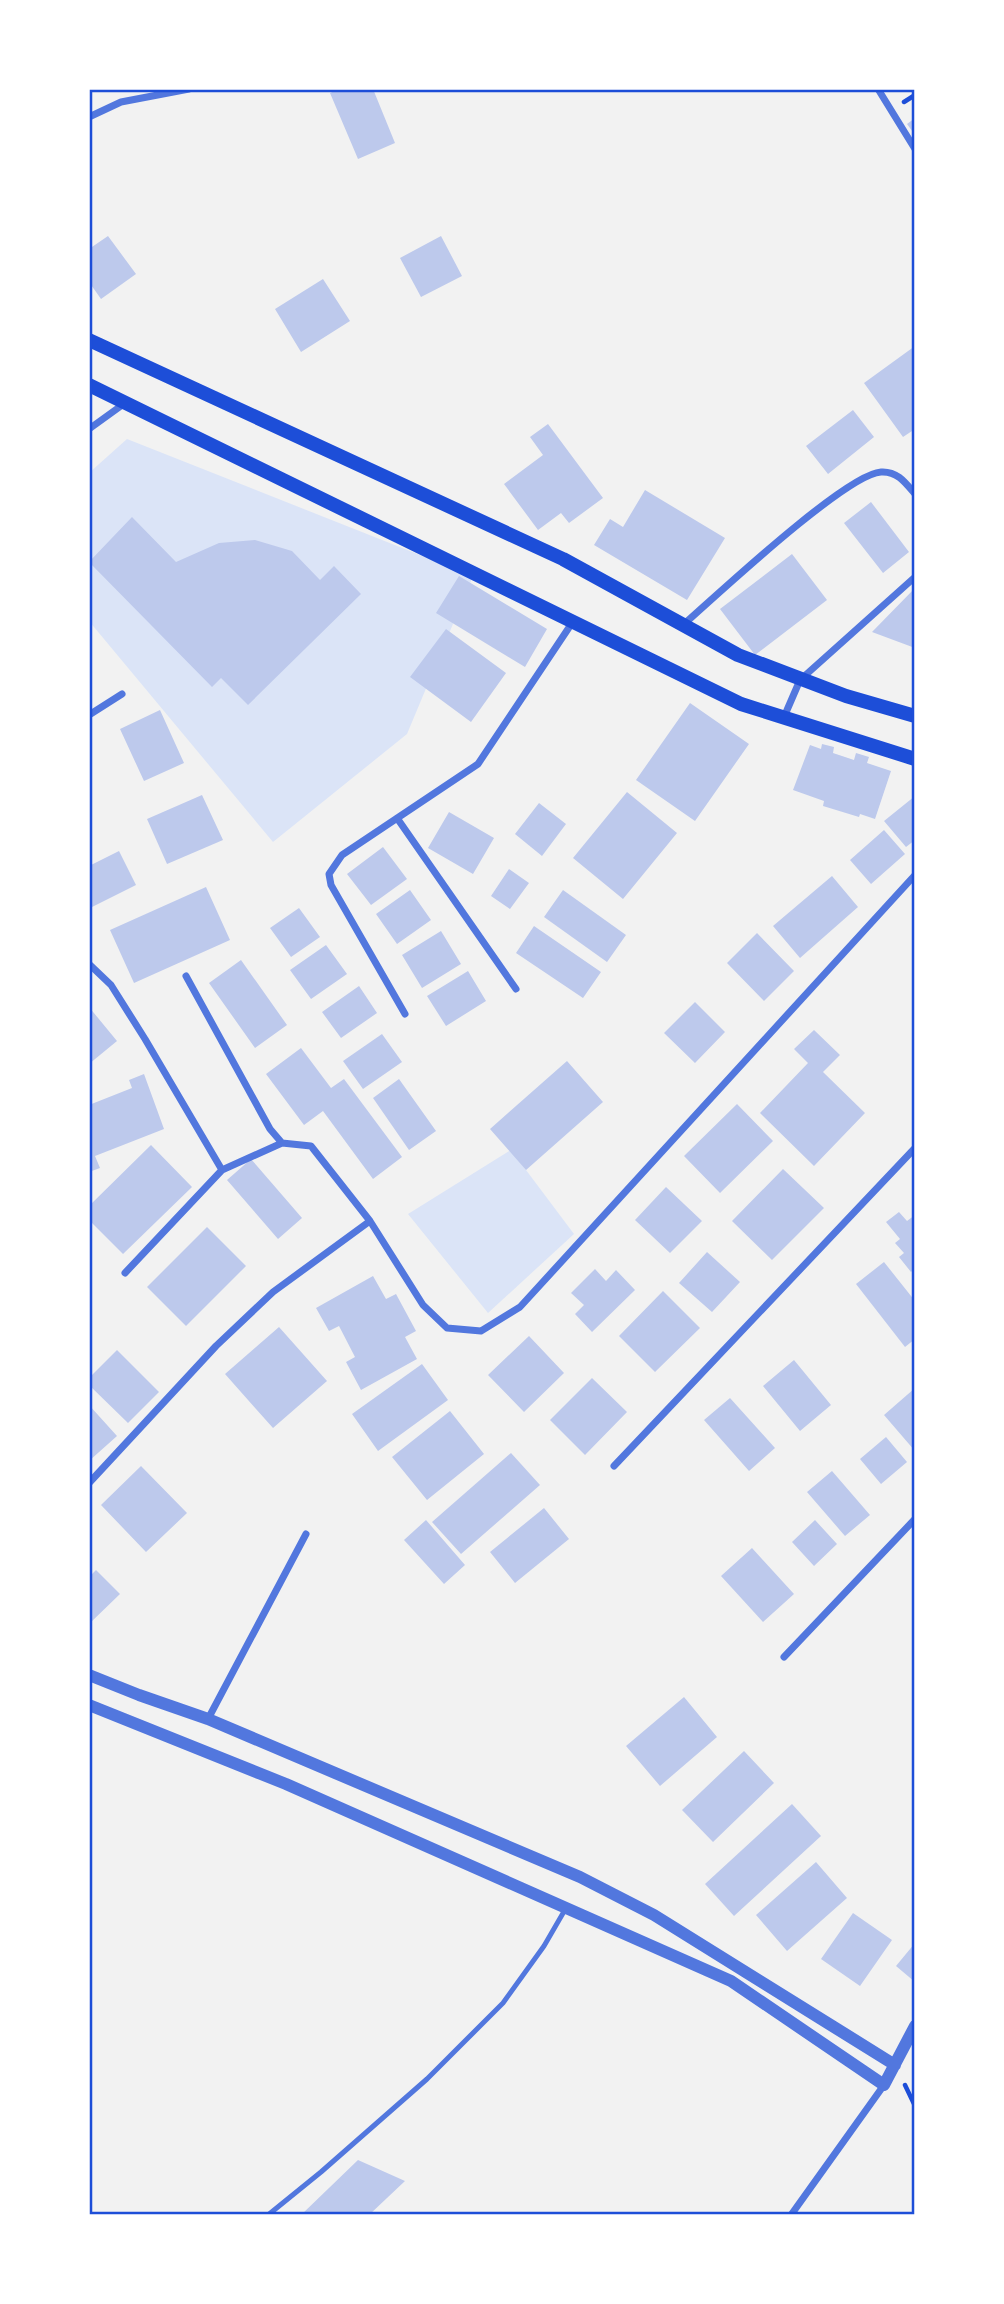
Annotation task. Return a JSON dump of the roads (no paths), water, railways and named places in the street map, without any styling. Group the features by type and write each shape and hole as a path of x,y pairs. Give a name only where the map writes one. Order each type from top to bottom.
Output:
{"main road":[{"path":"89,340 563,559 738,655 800,680 915,716"},
{"path":"89,385 741,704 915,758"}],"street":[{"path":"89,117 121,102 189,89"},
{"path":"878,89 915,149"},
{"path":"89,429 125,403"},
{"path":"683,625 821,507 863,476 882,472 900,476 915,494"},
{"path":"784,718 800,680 915,577"},
{"path":"405,1014 331,884 329,874 342,855 478,764 572,623"},
{"path":"89,715 122,694"},
{"path":"397,818 516,989"},
{"path":"125,1273 222,1170 282,1143 311,1146 370,1222 423,1305 447,1328 481,1331 520,1307 915,875"},
{"path":"89,964 111,985 222,1170"},
{"path":"186,976 270,1129 282,1143"},
{"path":"614,1466 915,1148"},
{"path":"89,1482 216,1346 273,1292 370,1222"},
{"path":"784,1657 915,1519"},
{"path":"208,1719 306,1534"},
{"path":"89,1675 208,1719 580,1877 654,1915 895,2065"},
{"path":"89,1705 286,1784 731,1981 884,2085"},
{"path":"791,2215 884,2085 915,2026"}],"lane":[{"path":"268,2215 428,2079 503,2003 544,1946 566,1906"}]}
